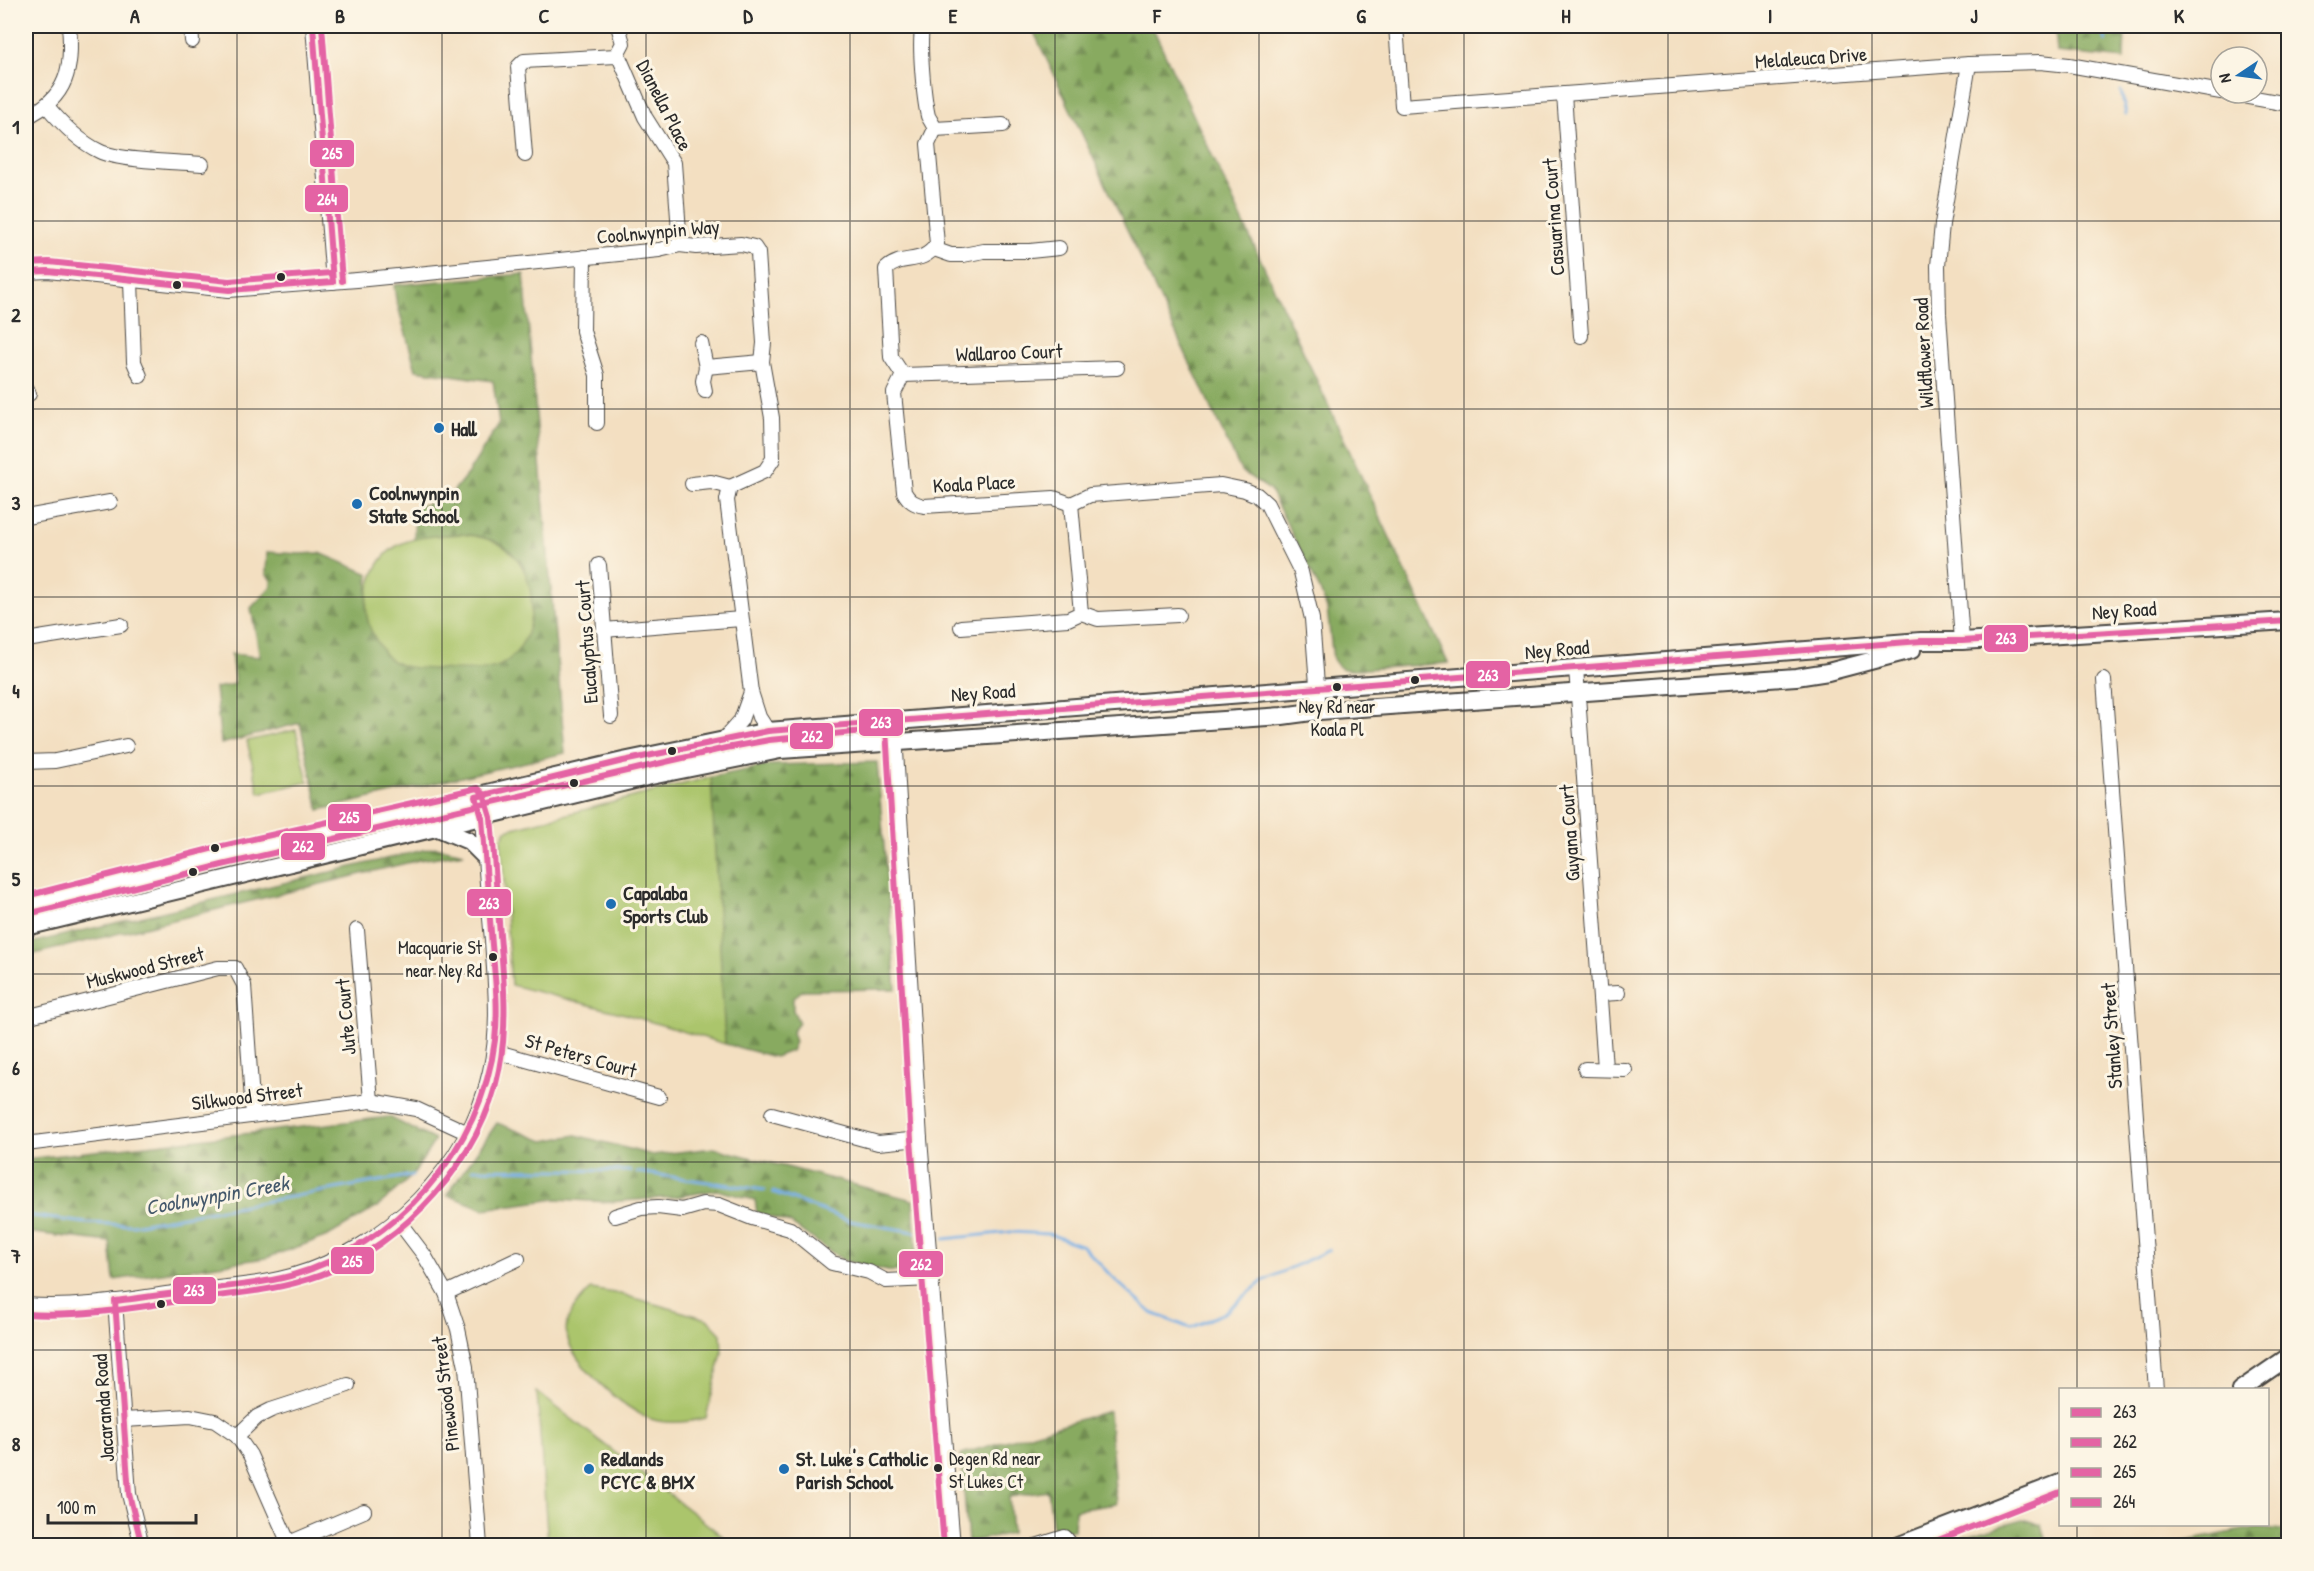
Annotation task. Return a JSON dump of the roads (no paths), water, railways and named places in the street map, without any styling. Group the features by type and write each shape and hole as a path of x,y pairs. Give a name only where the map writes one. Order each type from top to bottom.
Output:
{"main road":[{"name":"Ney Road","path":"26,927 651,776 780,750 1282,716 1319,711 1796,677 1828,672 1916,648 1962,642 2289,621"},
{"name":"Ney Road","path":"26,905 220,856 724,739 768,731 894,719 1318,689 1921,641 1962,642"},
{"path":"437,828 469,841 485,857"},
{"path":"2242,1388 2289,1357"},
{"path":"1896,1545 2059,1484"}],"street":[{"path":"26,117 46,105 60,88 69,69 71,50 69,26"},
{"path":"191,26 192,41"},
{"path":"313,26 333,282"},
{"name":"Dianella Place","path":"616,56 623,44 618,26"},
{"path":"903,375 891,357 886,269 894,262 920,259 930,254 937,244 928,144 934,129 928,116 922,57 921,32 923,26"},
{"name":"Melaleuca Drive","path":"1396,26 1402,106 1969,64 2040,62 2209,90"},
{"name":"Dianella Place","path":"525,155 518,67 524,61 616,56 620,58 645,117 674,163 680,245"},
{"name":"Wildflower Road","path":"1962,642 1939,314 1938,266 1942,224 1969,64"},
{"name":"Casuarina Court","path":"1564,94 1581,336"},
{"path":"2269,101 2289,104"},
{"path":"46,105 82,141 101,152 123,157 202,164"},
{"path":"934,129 1003,124"},
{"name":"Coolnwynpin Way","path":"26,272 48,271 229,290 659,250 680,245 696,247 741,244 754,247 758,253 764,343 762,362 772,418 773,459 765,471 730,488"},
{"path":"934,249 951,255 963,255 984,251 1019,252 1059,248"},
{"path":"584,257 583,332 597,375 597,423"},
{"path":"131,281 134,362 140,376"},
{"path":"700,343 706,367 703,381 705,391"},
{"path":"706,367 762,362"},
{"name":"Wallaroo Court","path":"903,375 1117,368"},
{"name":"Koala Place","path":"903,375 894,393 904,492 908,500 915,504 924,506 1054,498 1071,504 1090,495 1221,485 1233,486 1257,495 1267,504 1300,572 1312,619 1319,711"},
{"path":"692,484 711,482 730,488 727,500 751,692 759,717 768,731"},
{"path":"26,517 110,502"},
{"path":"1071,504 1081,612"},
{"name":"Eucalyptus Court","path":"599,565 611,716"},
{"path":"1081,612 1098,619 1178,615"},
{"path":"961,627 1068,619 1081,612"},
{"path":"604,630 741,619"},
{"path":"26,640 121,625"},
{"name":"Guyana Court","path":"1576,668 1605,1068"},
{"name":"Stanley Street","path":"2104,680 2156,1388"},
{"path":"724,739 741,720 751,692"},
{"path":"894,719 920,1139 953,1545"},
{"path":"26,762 55,761 126,746"},
{"path":"26,1305 54,1307 115,1301 289,1276 319,1267 348,1253 372,1238 422,1196 455,1155 468,1133 482,1102 494,1051 496,1007 482,818 476,797"},
{"name":"Jute Court","path":"357,930 371,1101"},
{"name":"Muskwood Street","path":"26,1017 218,968 235,969 244,985 253,1115"},
{"path":"1600,994 1618,993"},
{"name":"St Peters Court","path":"494,1051 659,1097"},
{"path":"1585,1069 1625,1070"},
{"name":"Silkwood Street","path":"26,1144 371,1101 416,1109 468,1133"},
{"path":"772,1114 878,1143 920,1139"},
{"path":"615,1216 641,1208 658,1207 682,1210 703,1204 719,1205 790,1229 831,1263 870,1272 886,1281 932,1280"},
{"name":"Pinewood Street","path":"396,1218 424,1256 446,1293 458,1329 466,1367 480,1545"},
{"path":"446,1293 518,1259"},
{"name":"Jacaranda Road","path":"115,1301 129,1494 142,1545"},
{"path":"237,1436 257,1417 271,1410 348,1385"},
{"path":"124,1420 190,1416 215,1421 237,1436 250,1455 290,1544 364,1511"},
{"path":"1036,1545 1065,1537 1072,1545"}],"waterway":[{"path":"2101,26 2106,41"},
{"path":"2121,91 2126,114"},
{"name":"Coolnwynpin Creek","path":"473,1169 631,1171"},
{"name":"Coolnwynpin Creek","path":"637,1172 765,1190"},
{"name":"Coolnwynpin Creek","path":"26,1215 86,1223 133,1225 413,1175"},
{"name":"Coolnwynpin Creek","path":"773,1192 850,1221 915,1232"},
{"name":"Coolnwynpin Creek","path":"944,1239 1011,1232 1049,1234 1083,1246 1113,1278 1152,1313 1190,1328 1224,1313 1263,1281 1329,1250"}],"place":[{"name":"Hall","path":"439,428"},
{"name":"Coolnwynpin State School","path":"357,504"},
{"name":"Ney Rd near Koala Pl","path":"1337,687"},
{"name":"Capalaba Sports Club","path":"611,904"},
{"name":"Macquarie St near Ney Rd","path":"493,957"},
{"name":"Degen Rd near St Lukes Ct","path":"938,1468"},
{"name":"Redlands PCYC & BMX","path":"589,1469"},
{"name":"St. Luke's Catholic Parish School","path":"784,1469"}]}
